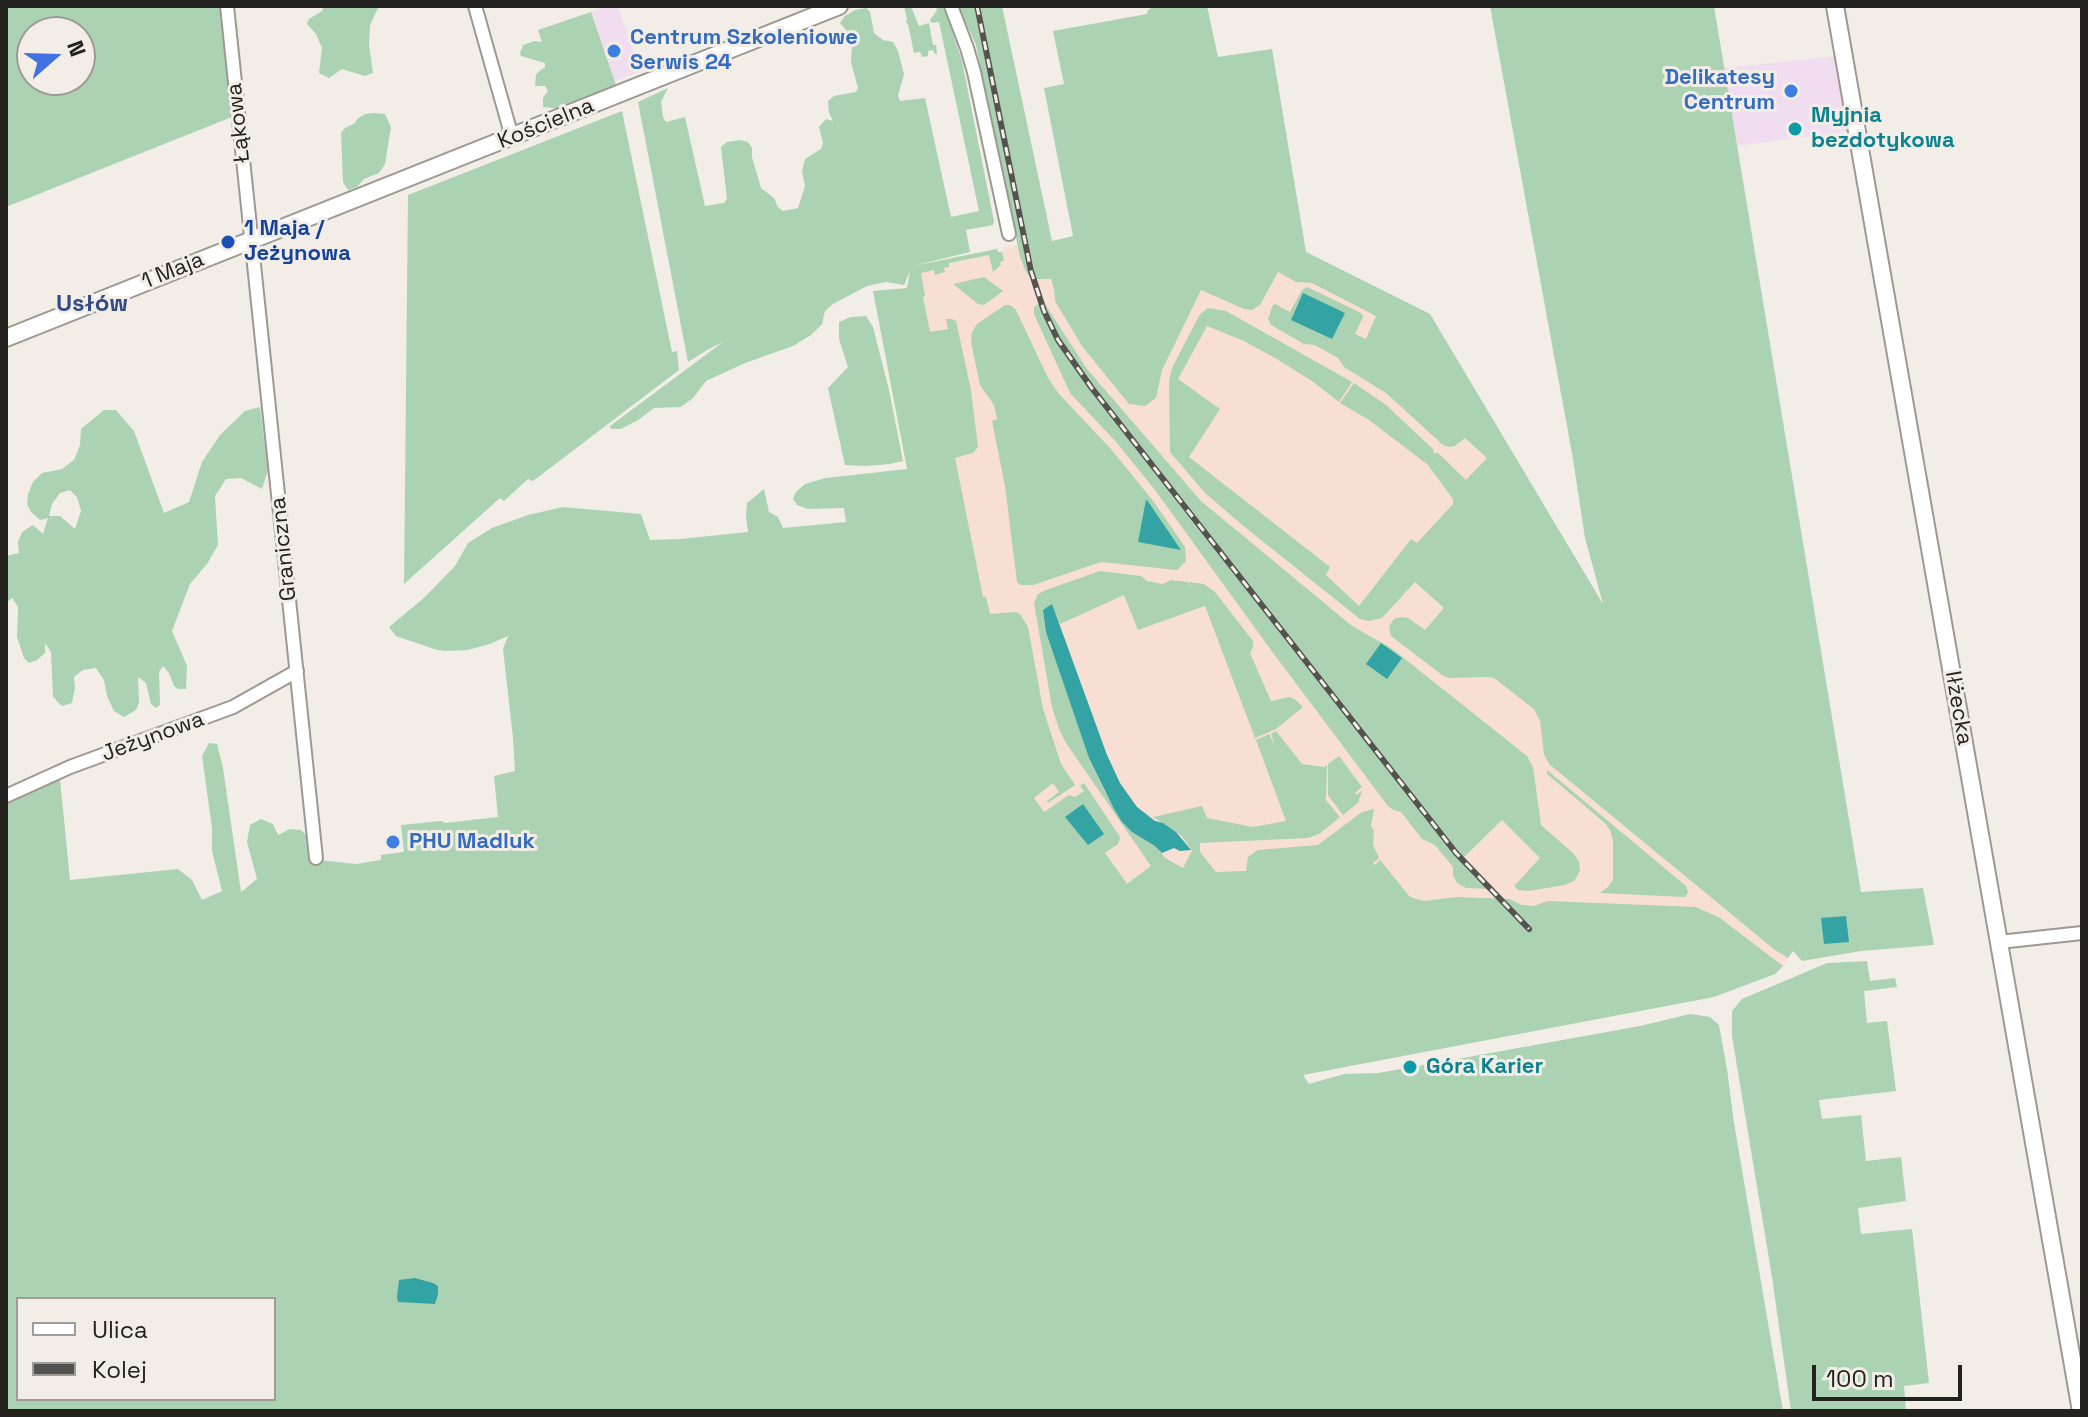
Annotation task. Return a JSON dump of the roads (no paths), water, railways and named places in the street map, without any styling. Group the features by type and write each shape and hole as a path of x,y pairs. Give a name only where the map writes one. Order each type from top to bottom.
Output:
{"street":[{"name":"Łąkowa","path":"227,6 252,240"},
{"path":"475,6 512,137"},
{"name":"Kościelna","path":"252,240 839,6"},
{"path":"951,6 974,72 1009,234"},
{"name":"Iłżecka","path":"1835,6 2081,1411"},
{"name":"1 Maja","path":"6,338 252,240"},
{"name":"Graniczna","path":"252,240 316,858"},
{"name":"Jeżynowa","path":"6,796 70,767 233,707 297,671"},
{"path":"1999,942 2082,933"}],"water":[{"path":"1303,293 1345,313 1332,339 1291,320"},
{"path":"1147,500 1181,550 1138,542"},
{"path":"1052,604 1120,783 1137,807 1176,832 1191,850 1174,848 1162,853 1132,832 1114,809 1089,758 1046,632 1043,610"},
{"path":"1381,643 1402,658 1387,679 1366,664"},
{"path":"1083,804 1104,834 1088,845 1065,817"},
{"path":"1846,916 1849,942 1824,944 1821,918"},
{"path":"415,1278 438,1286 435,1304 398,1302 399,1280"}],"railway":[{"path":"977,6 1031,271 1044,311 1058,340 1091,387 1456,853 1529,929"}],"place":[{"name":"Centrum Szkoleniowe Serwis 24","path":"614,51"},
{"name":"Delikatesy Centrum","path":"1791,91"},
{"name":"Myjnia bezdotykowa","path":"1795,129"},
{"name":"1 Maja / Jeżynowa","path":"228,242"},
{"name":"PHU Madluk","path":"393,842"},
{"name":"Góra Karier","path":"1410,1067"}],"district":[{"name":"Usłów","path":"92,304"}]}
